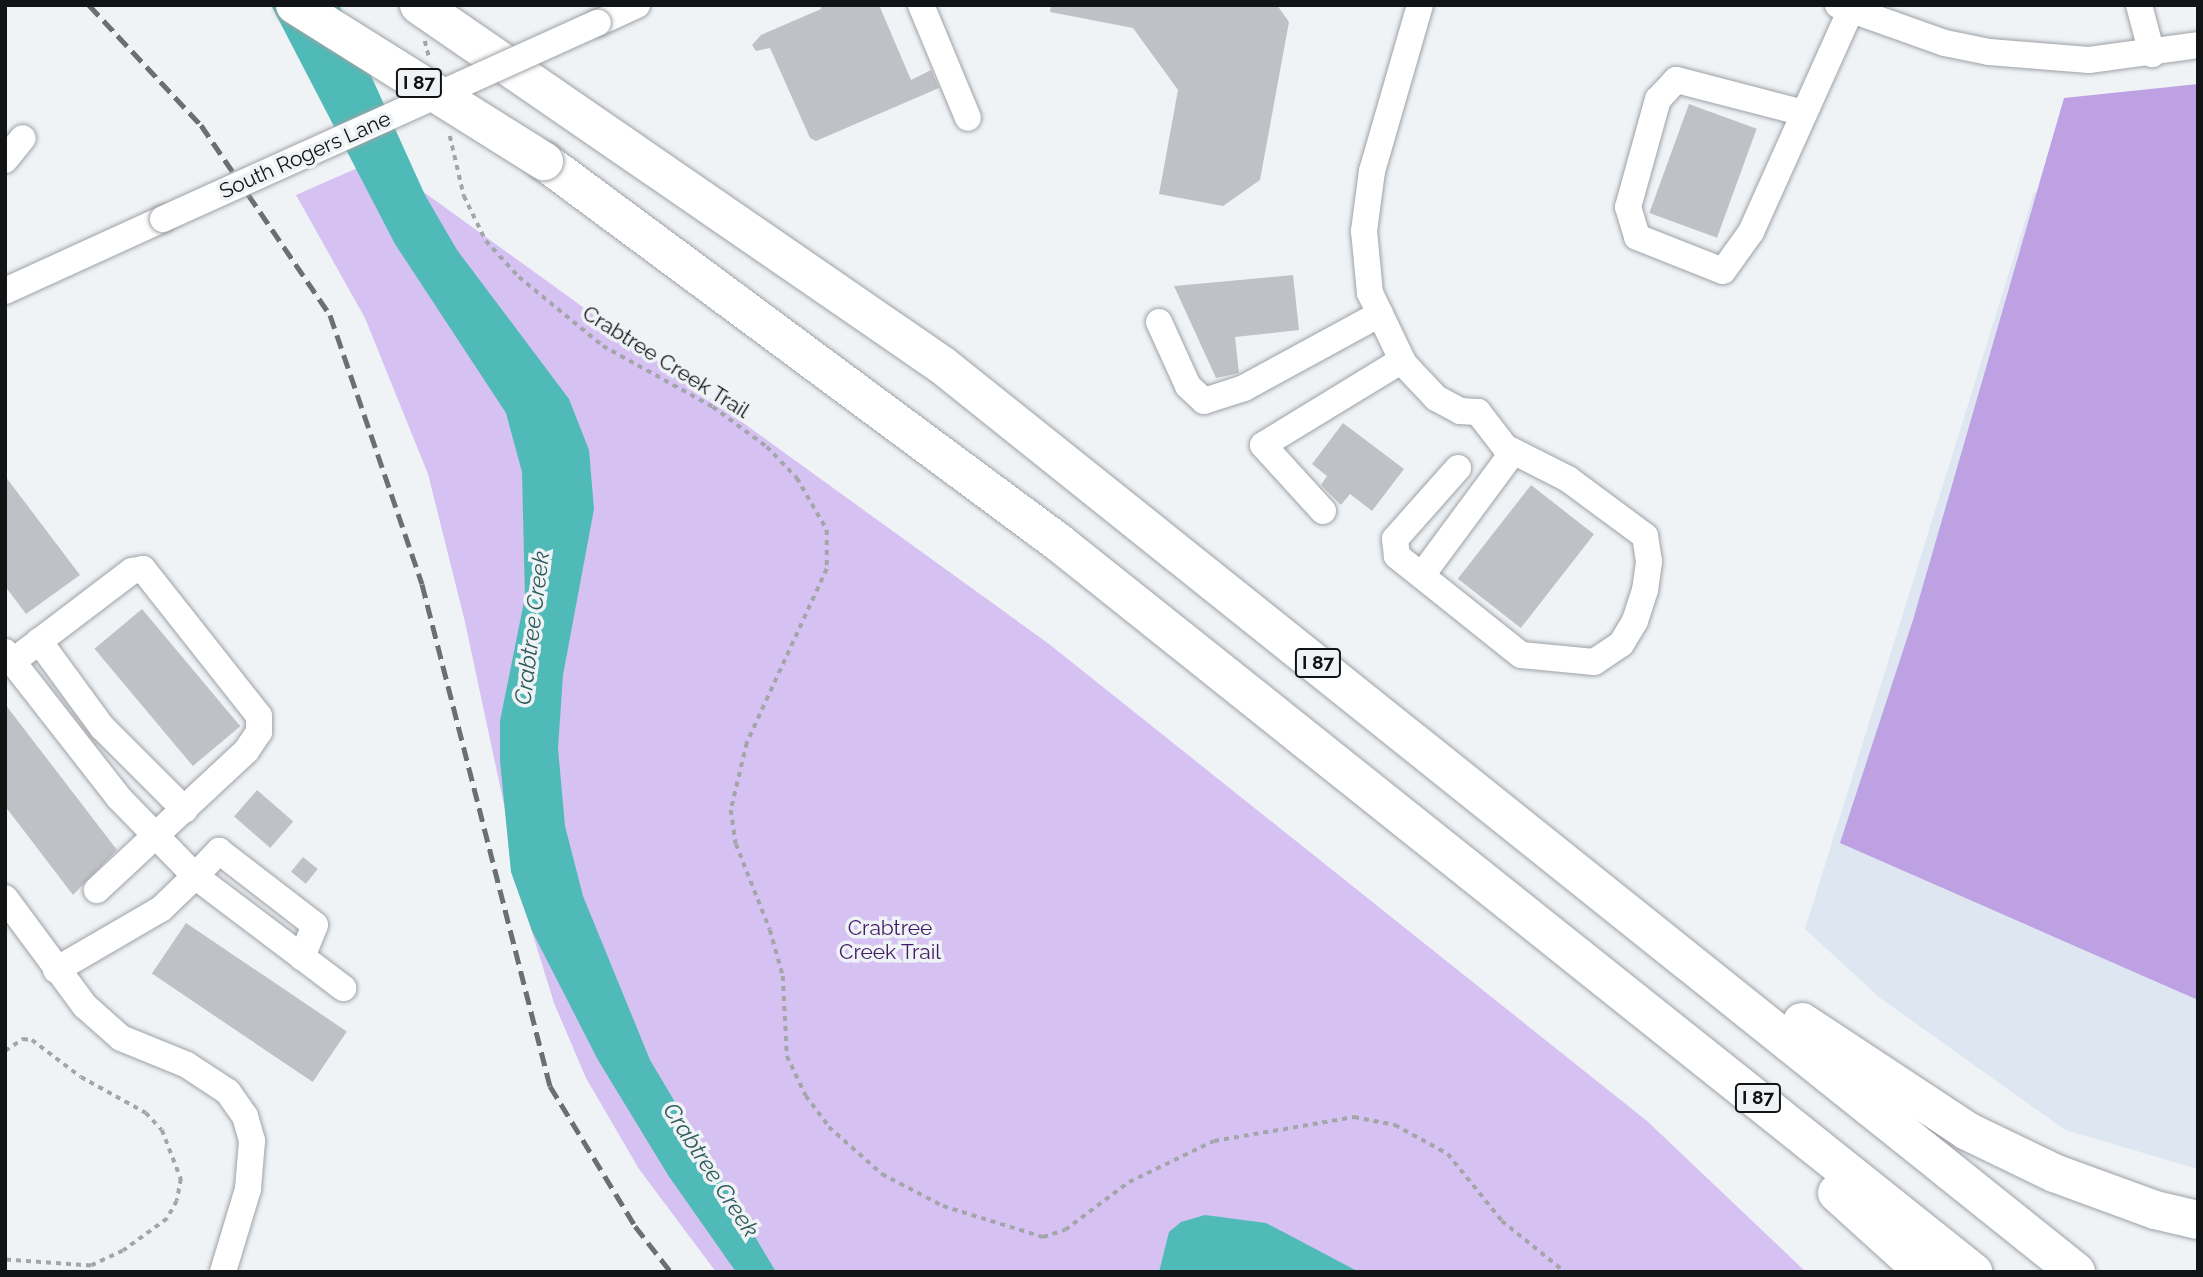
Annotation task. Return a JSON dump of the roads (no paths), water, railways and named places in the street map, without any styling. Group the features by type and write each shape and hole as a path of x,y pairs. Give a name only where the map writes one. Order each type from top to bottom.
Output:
{"highway":[{"name":"I 87","path":"295,5 544,161 1058,542 1543,925 1973,1272"},
{"name":"I 87","path":"421,18 538,84 942,365 1615,900 2076,1272"},
{"path":"1615,900 1967,1131 2054,1173 2155,1210 2198,1220"},
{"path":"1543,925 1924,1272"}],"street":[{"name":"South Rogers Lane","path":"5,291 638,5"},
{"path":"921,5 968,118"},
{"path":"1420,5 1372,171 1364,232 1370,293 1402,360 1436,398 1460,411 1478,412 1513,452 1568,479 1645,536 1649,562 1645,590 1635,621 1621,644 1594,662 1521,655 1393,552 1395,539 1458,468"},
{"path":"2139,5 2152,54"},
{"path":"1804,113 1676,80 1658,99 1628,207 1637,237 1723,271 1751,232 1804,113 1844,8 1945,43 1989,52 2090,60 2152,54 2198,45"},
{"path":"5,160 23,138"},
{"path":"1159,322 1188,386 1204,401 1244,388 1380,314"},
{"path":"1323,511 1263,445 1402,360"},
{"path":"1422,575 1513,452"},
{"path":"97,890 157,837 246,751 259,732 259,716 143,569 132,570 39,641 11,668 157,837 195,876 343,988"},
{"path":"39,641 102,727 185,810"},
{"path":"56,970 161,909 195,876"},
{"path":"5,898 85,1006 121,1038 187,1065 228,1092 245,1116 252,1141 248,1189 223,1272"}],"water":[{"name":"Crabtree Creek","path":"271,5 339,5 425,195 457,250 569,399 589,450 594,509 563,675 558,748 565,826 583,896 650,1060 776,1272 736,1272 668,1175 598,1060 532,931 511,872 500,761 500,721 525,597 522,472 506,413 395,244"},
{"path":"1205,1215 1266,1223 1359,1272 1159,1272 1169,1232 1181,1222"}],"railway":[{"path":"89,5 201,125 330,315 422,584 550,1086 635,1226 671,1272"}],"park label":[{"name":"Crabtree Creek Trail","path":"890,940"}]}
